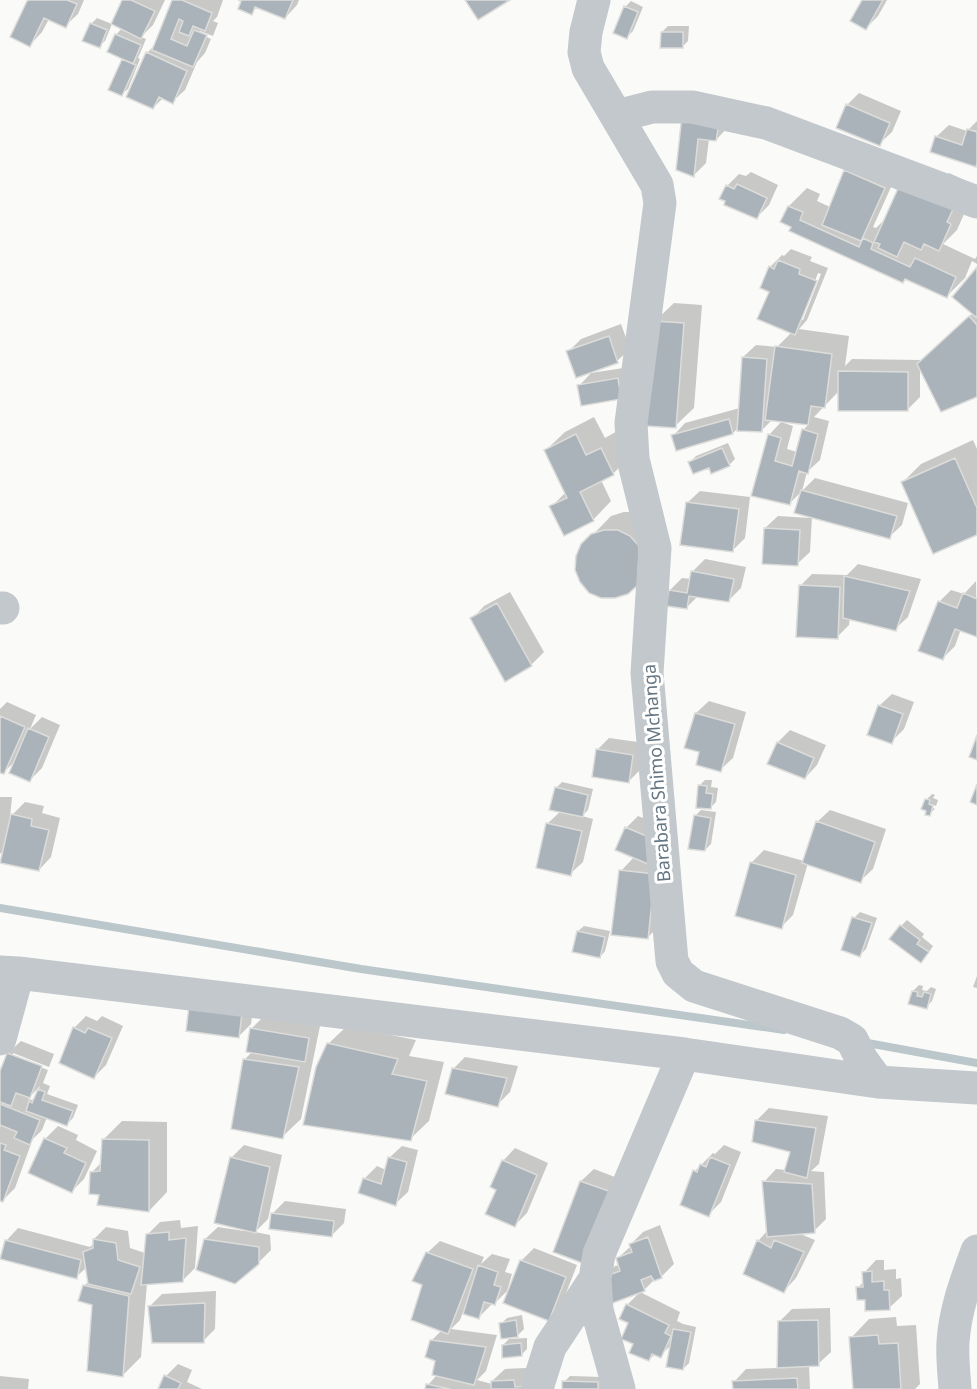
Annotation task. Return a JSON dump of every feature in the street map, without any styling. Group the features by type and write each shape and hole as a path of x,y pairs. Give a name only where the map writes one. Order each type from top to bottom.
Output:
{"street":[{"name":"Barabara Shimo Mchanga","path":"594,0 586,32 584,52 588,68 657,185 660,202 631,423 633,459 655,548 647,673 672,961 678,973 694,986 840,1033 852,1040 862,1060 878,1082"},
{"path":"617,116 652,107 693,107 766,123 977,202"},
{"path":"0,1039 9,973 684,1054 878,1082 977,1088"},
{"path":"619,1389 597,1310 595,1279 599,1254 684,1054"},
{"path":"955,1389 952,1343 962,1292 977,1251"},
{"path":"538,1389 550,1347 595,1279"}],"building":[{"path":"29,0 67,0 77,4 66,28 44,18 30,47 10,37"},
{"path":"122,0 131,0 155,11 141,39 111,24"},
{"path":"172,0 182,0 212,13 205,31 193,26 189,36 179,32 183,21 179,19 171,39 187,46 194,30 207,35 193,67 152,50"},
{"path":"238,0 293,0 285,19 255,7 252,15 238,9 241,1"},
{"path":"465,0 510,0 478,20"},
{"path":"862,0 883,0 866,30 850,21"},
{"path":"624,6 638,12 627,39 613,33"},
{"path":"90,23 107,30 100,48 82,41"},
{"path":"661,32 683,32 683,48 660,48"},
{"path":"115,34 141,45 133,64 107,52"},
{"path":"146,52 187,71 173,104 159,97 153,109 126,97"},
{"path":"122,59 136,65 122,96 108,90"},
{"path":"846,104 890,123 880,146 836,128"},
{"path":"682,115 720,117 716,141 698,139 694,177 676,170"},
{"path":"967,129 977,132 976,167 930,152 935,136 962,145"},
{"path":"844,170 885,188 861,241 822,225"},
{"path":"737,184 767,198 757,219 724,205 725,201 719,199 726,185 734,189"},
{"path":"900,184 956,203 947,222 951,224 939,251 924,244 921,250 904,242 897,257 878,248 880,244 874,242"},
{"path":"788,206 803,212 800,220 859,247 863,238 873,243 871,249 910,267 915,258 956,277 947,298 905,279 903,283 789,231 791,227 780,222"},
{"path":"778,260 800,269 799,274 817,281 795,335 757,319 769,292 760,288 769,266 774,269"},
{"path":"977,267 977,318 952,297"},
{"path":"969,316 977,325 977,397 941,412 917,364"},
{"path":"654,321 684,323 676,428 646,426"},
{"path":"609,336 618,363 576,378 566,351"},
{"path":"775,346 832,354 825,408 811,406 808,425 765,420"},
{"path":"742,357 767,359 762,432 737,431"},
{"path":"838,371 908,372 908,411 838,411"},
{"path":"618,378 621,399 581,406 577,385"},
{"path":"729,419 733,434 676,451 671,435"},
{"path":"802,429 818,434 808,474 799,471 790,505 751,496 768,434 781,438 775,461 792,466"},
{"path":"576,434 586,455 601,448 614,475 580,492 594,521 564,536 549,506 567,498 544,450"},
{"path":"722,448 730,466 711,474 709,468 693,474 688,462"},
{"path":"955,458 977,508 977,535 933,554 901,482"},
{"path":"801,490 897,516 890,539 794,513"},
{"path":"686,502 739,509 733,552 680,545"},
{"path":"764,528 800,530 798,566 762,564"},
{"path":"604,530 618,530 630,536 639,546 638,585 628,594 615,598 601,598 589,593 580,582 575,570 576,556 581,544 591,534"},
{"path":"691,571 734,579 729,602 689,596 687,609 666,606 669,590 687,593"},
{"path":"844,576 910,591 896,631 843,618"},
{"path":"799,585 840,587 838,639 796,637"},
{"path":"963,593 977,599 977,637 955,629 943,660 918,651 938,601 957,608"},
{"path":"497,603 532,666 505,682 470,618"},
{"path":"878,705 903,714 892,744 867,735"},
{"path":"695,713 735,724 721,772 696,765 699,752 684,748"},
{"path":"0,716 25,727 4,774 0,773"},
{"path":"28,728 49,737 30,782 9,773"},
{"path":"977,735 977,760 969,757"},
{"path":"777,742 814,758 805,779 767,764"},
{"path":"596,749 633,755 629,783 592,777"},
{"path":"977,784 977,805 970,802"},
{"path":"698,785 707,786 706,793 713,794 711,809 696,808"},
{"path":"555,787 588,795 583,817 549,810"},
{"path":"925,799 930,800 929,804 933,806 930,816 925,815 926,811 921,809"},
{"path":"11,814 32,819 31,826 49,830 39,871 0,863"},
{"path":"694,815 711,818 705,851 688,849"},
{"path":"816,821 875,842 861,883 802,863"},
{"path":"546,823 582,831 571,876 536,868"},
{"path":"625,827 658,841 648,864 615,850"},
{"path":"750,862 796,875 782,929 735,916"},
{"path":"619,870 655,874 648,939 611,935"},
{"path":"852,917 872,923 860,957 841,950"},
{"path":"900,925 920,940 917,944 929,952 921,963 889,939"},
{"path":"577,931 605,937 600,958 572,952"},
{"path":"912,991 918,992 917,996 922,997 924,992 931,994 927,1009 908,1004"},
{"path":"189,1006 242,1013 239,1038 186,1031"},
{"path":"73,1027 85,1033 88,1028 112,1038 94,1079 59,1063"},
{"path":"250,1028 309,1038 305,1062 246,1052"},
{"path":"327,1043 398,1059 392,1074 427,1081 411,1141 303,1125 316,1067"},
{"path":"7,1053 42,1066 30,1098 16,1093 11,1106 0,1102 0,1071"},
{"path":"243,1059 299,1067 283,1139 231,1129"},
{"path":"452,1068 507,1078 498,1107 445,1094"},
{"path":"38,1089 45,1092 42,1100 73,1111 67,1126 26,1111 29,1101 32,1103"},
{"path":"0,1104 40,1120 30,1145 14,1138 17,1132 0,1125"},
{"path":"755,1120 816,1128 807,1178 784,1172 790,1152 752,1142"},
{"path":"44,1138 67,1148 64,1153 86,1163 72,1193 28,1173"},
{"path":"102,1139 149,1140 149,1212 97,1205 99,1195 89,1194 90,1172 100,1171"},
{"path":"0,1143 6,1145 4,1150 20,1156 3,1202 0,1201"},
{"path":"230,1157 270,1167 256,1233 214,1223"},
{"path":"388,1157 407,1162 396,1206 358,1193 363,1178 381,1184"},
{"path":"710,1157 730,1165 709,1217 680,1205 693,1170 697,1172 700,1164 706,1167"},
{"path":"502,1160 537,1175 515,1227 485,1214 496,1190 490,1187"},
{"path":"580,1181 617,1194 590,1266 553,1252"},
{"path":"762,1181 812,1184 815,1233 767,1237"},
{"path":"271,1213 334,1221 332,1237 269,1229"},
{"path":"169,1232 169,1240 186,1238 183,1282 141,1285 146,1234"},
{"path":"648,1237 662,1278 654,1281 651,1276 641,1280 645,1291 610,1304 601,1278 620,1271 616,1258 632,1252 629,1244"},
{"path":"93,1239 116,1243 118,1260 140,1267 131,1294 88,1284 83,1252 93,1248"},
{"path":"204,1239 259,1247 259,1264 235,1284 196,1270"},
{"path":"5,1240 81,1260 77,1279 0,1259"},
{"path":"757,1240 771,1248 774,1240 804,1252 784,1293 743,1274"},
{"path":"426,1252 473,1269 448,1334 411,1320 422,1285 412,1281"},
{"path":"520,1260 566,1277 549,1321 503,1303"},
{"path":"478,1265 498,1272 494,1285 501,1287 495,1305 484,1302 479,1319 463,1314"},
{"path":"872,1271 872,1282 884,1281 884,1290 889,1290 890,1310 865,1311 865,1300 857,1300 856,1287 863,1287 862,1272"},
{"path":"83,1285 129,1296 123,1377 87,1371 92,1305 78,1301"},
{"path":"205,1303 204,1343 152,1343 148,1306"},
{"path":"626,1304 669,1325 665,1333 671,1336 661,1358 652,1354 649,1361 629,1353 633,1344 621,1339 628,1323 619,1319"},
{"path":"516,1320 518,1337 501,1339 499,1323"},
{"path":"818,1320 819,1366 777,1368 778,1321"},
{"path":"673,1329 691,1332 683,1370 666,1367"},
{"path":"878,1335 879,1344 898,1343 901,1389 853,1389 849,1337"},
{"path":"430,1340 486,1347 474,1385 432,1375 435,1361 425,1357"},
{"path":"521,1343 522,1356 502,1358 502,1345"},
{"path":"164,1375 181,1383 178,1389 158,1389"},
{"path":"797,1378 798,1389 733,1389 732,1381"},
{"path":"514,1380 515,1387 529,1386 529,1389 491,1389 491,1381"},
{"path":"562,1381 598,1382 598,1389 562,1389"},
{"path":"426,1384 450,1389 425,1389"}],"waterway":[{"path":"0,908 361,969 784,1030"},
{"path":"862,1042 977,1063"}]}
